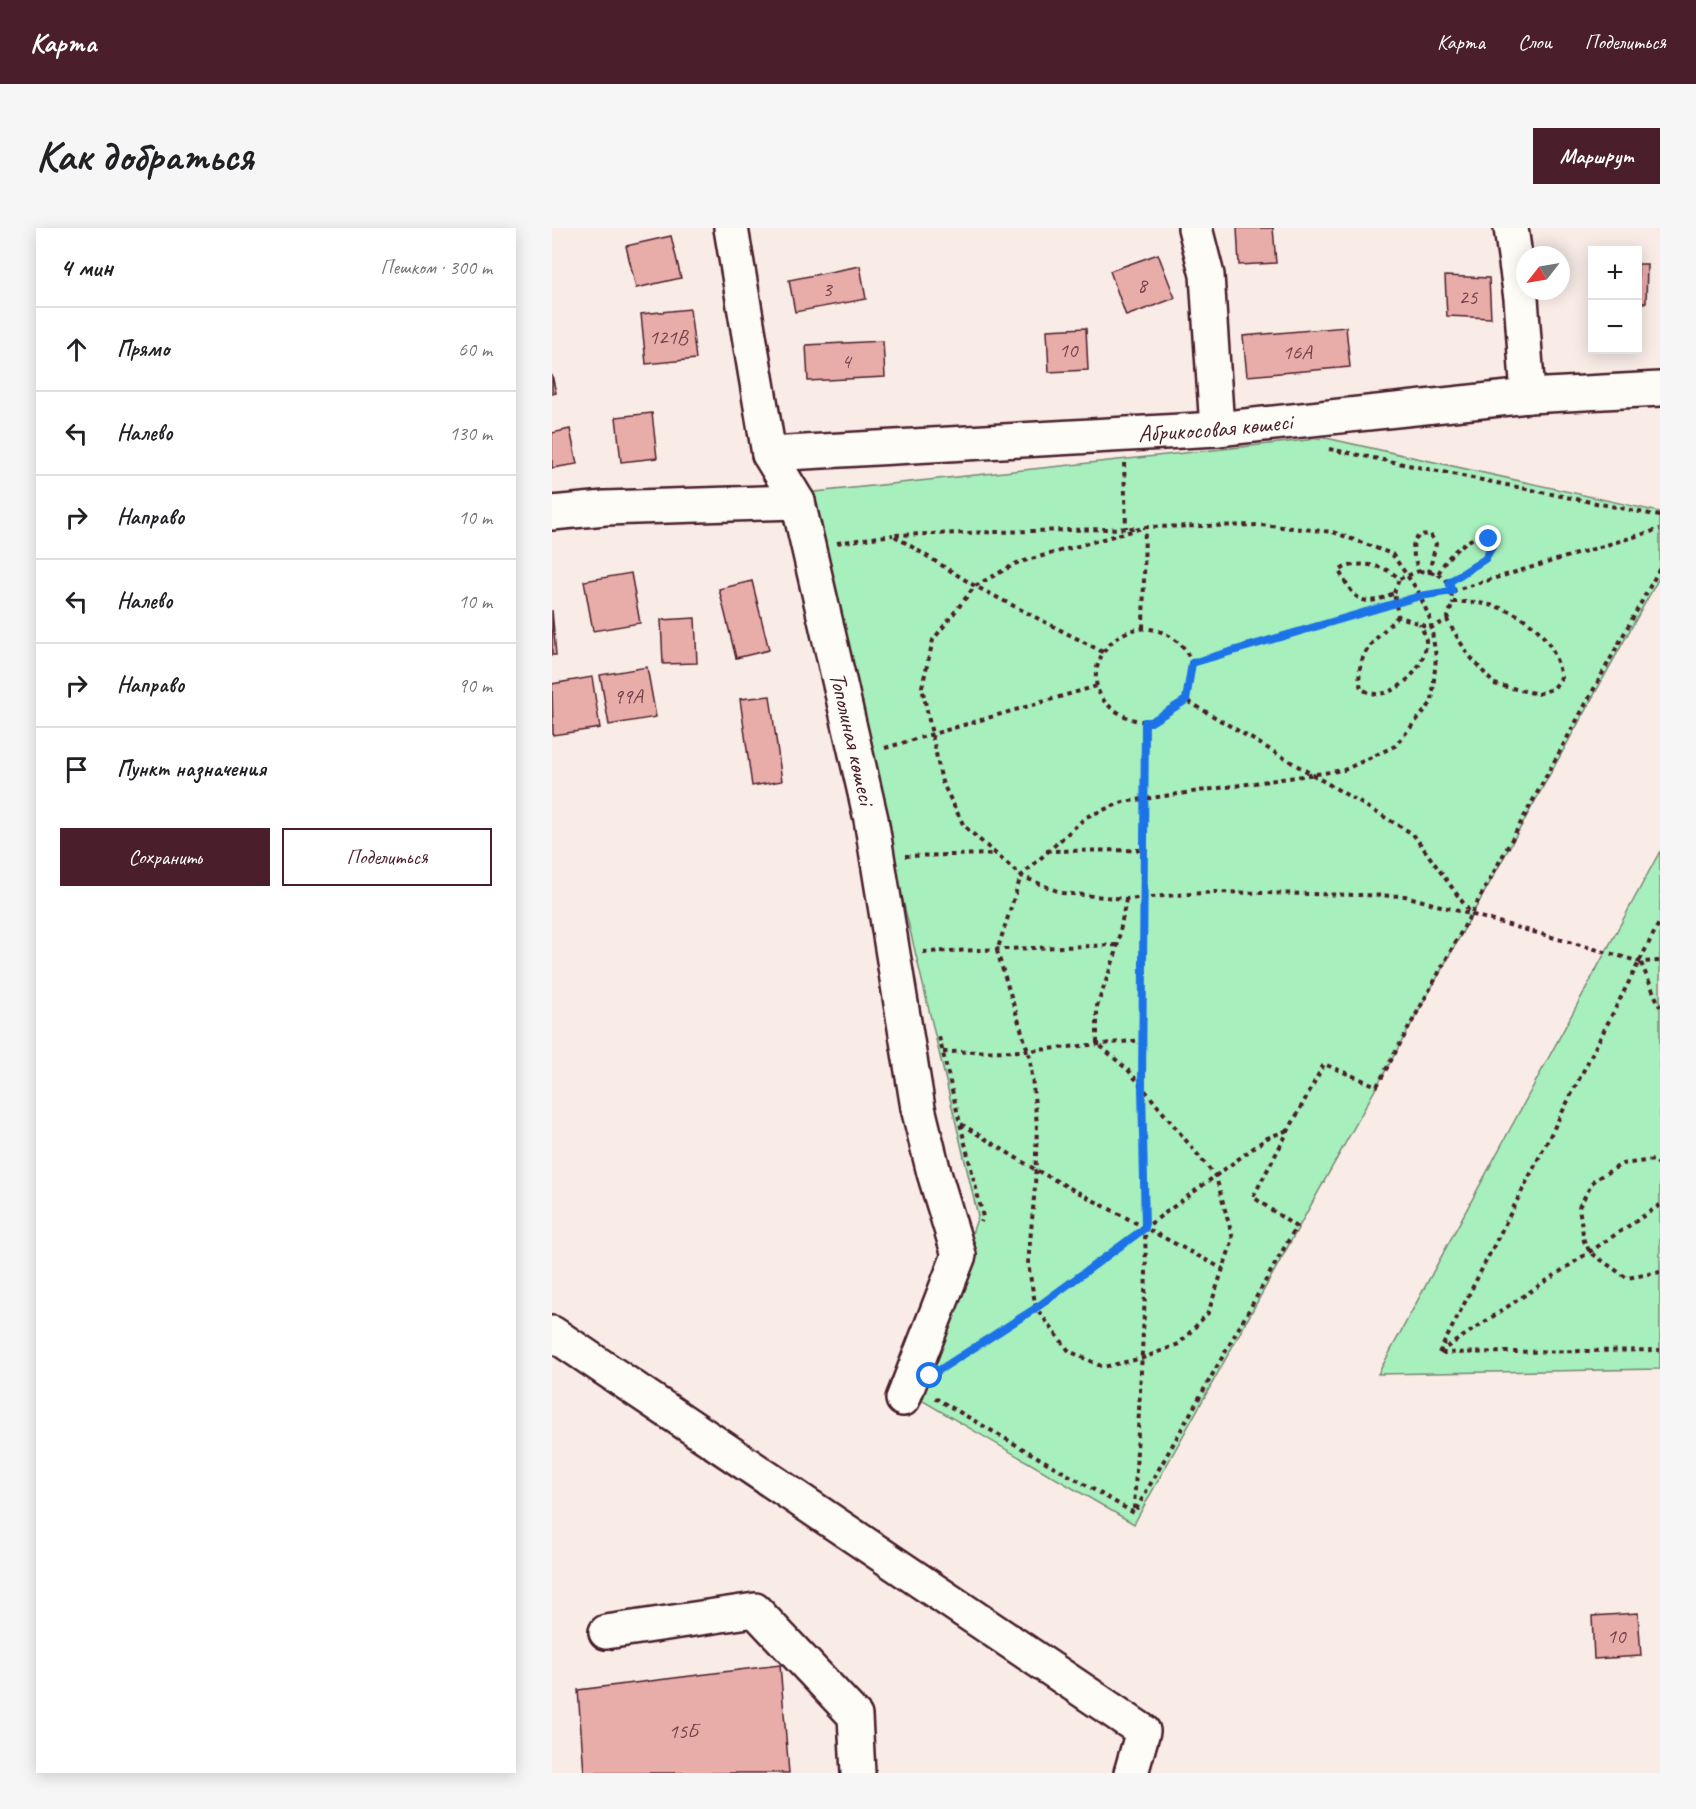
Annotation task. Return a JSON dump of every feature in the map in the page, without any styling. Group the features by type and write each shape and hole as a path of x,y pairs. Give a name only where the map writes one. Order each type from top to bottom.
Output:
{"street":[{"name":"Тополиная көшесі","path":"731,228 769,454 798,502 871,819 918,1108 934,1173 959,1255 914,1395"},
{"path":"1195,228 1207,275 1217,429"},
{"path":"1511,228 1521,298 1528,396"},
{"name":"Абрикосовая көшесі","path":"769,454 1217,429 1528,396 1660,389"},
{"path":"552,513 605,508 798,502"},
{"path":"552,1334 1143,1731 1131,1773"},
{"path":"606,1632 755,1610 855,1716 858,1773"}],"path":[{"path":"1318,449 1329,449 1660,516"},
{"path":"1124,459 1126,528"},
{"path":"1103,652 975,586 893,535 1261,525 1333,532 1392,554 1420,596 1431,628 1436,657 1432,702 1395,746 1344,770 1123,802 1086,817 1045,851 1021,876 997,951 1030,1058 1037,1124 1036,1170 1028,1264 1036,1308 1069,1351 1102,1367 1143,1358 1179,1344 1208,1313 1233,1239 1216,1177 1130,1071 1097,1043 1097,1006 1117,945 1126,899"},
{"path":"1146,527 1017,563 975,586 933,640 922,687 942,782 964,826 1021,876 1062,893 1126,899 1215,892 1405,896 1641,962 1660,961"},
{"path":"1143,628 1146,527"},
{"path":"1192,663 1420,596 1452,591 1660,529"},
{"path":"1419,571 1414,558 1413,542 1420,535 1430,534 1437,544 1429,572"},
{"path":"1438,574 1447,558 1462,543 1478,536 1489,539 1492,547 1485,559 1449,582"},
{"path":"1394,592 1377,601 1361,600 1350,591 1339,571 1346,565 1369,565 1394,573 1399,579"},
{"path":"1134,1513 1296,1227 1253,1197 1324,1064 1377,1086 1473,915 1660,568"},
{"path":"1419,571 1429,572 1438,574 1449,582 1453,602 1447,620 1431,628 1398,616 1394,592 1399,579 1406,574 1419,571"},
{"path":"1447,620 1467,653 1494,684 1538,694 1554,688 1561,678 1557,656 1546,639 1521,616 1495,606 1453,602"},
{"path":"1398,616 1363,654 1357,672 1361,689 1377,695 1393,691 1412,674 1423,657 1426,640 1420,624"},
{"path":"1150,627 1180,644 1192,663 1186,700 1151,722 1130,720 1108,707 1097,686 1097,664 1103,652 1106,646 1125,631 1150,627"},
{"path":"882,749 1097,686"},
{"path":"1186,700 1413,834 1473,915"},
{"path":"1134,1513 1143,1358 1145,1228 1142,1087 1145,722"},
{"path":"1045,851 1144,850"},
{"path":"896,857 996,854"},
{"path":"1438,1353 1641,962 1660,921"},
{"path":"922,963 919,952 1117,945"},
{"path":"1641,962 1660,1007"},
{"path":"938,1030 982,1217 979,1228"},
{"path":"943,1052 1027,1051 1143,1040"},
{"path":"960,1124 1036,1170 1223,1269"},
{"path":"949,1364 1036,1308 1267,1138 1288,1130"},
{"path":"1660,1165 1654,1160 1622,1164 1594,1180 1579,1207 1584,1241 1590,1252 1627,1278 1660,1272"},
{"path":"1438,1353 1660,1205"},
{"path":"1438,1353 1660,1350"},
{"path":"914,1395 1134,1513"}],"green space":[{"path":"1326,438 1660,512 1660,576 1134,1524 916,1397 978,1216 806,493"},
{"path":"1660,851 1660,1369 1378,1374"}],"building":[{"path":"1237,228 1273,228 1276,263 1239,265"},
{"path":"671,236 681,278 636,288 626,246"},
{"path":"1158,254 1175,298 1126,316 1110,271"},
{"path":"1642,264 1647,264 1646,303 1642,303"},
{"path":"860,266 866,299 795,312 789,280"},
{"path":"1445,276 1489,278 1491,318 1447,316"},
{"path":"690,309 696,359 646,364 641,314"},
{"path":"1346,327 1350,367 1247,376 1243,336"},
{"path":"1086,328 1088,370 1049,372 1047,330"},
{"path":"883,341 885,377 808,381 806,345"},
{"path":"552,375 556,393 552,394"},
{"path":"652,413 657,458 621,462 616,417"},
{"path":"570,429 577,464 552,468 552,433"},
{"path":"631,573 640,623 593,631 584,581"},
{"path":"752,581 769,650 736,658 719,589"},
{"path":"552,610 556,655 552,655"},
{"path":"695,618 697,663 663,664 661,620"},
{"path":"647,667 656,717 609,725 600,675"},
{"path":"592,677 600,728 553,735 552,684"},
{"path":"770,696 782,781 752,786 740,699"},
{"path":"1638,1613 1641,1656 1594,1659 1592,1616"},
{"path":"780,1665 789,1773 584,1773 578,1690"}],"route":[{"path":"930,1376 1036,1308 1145,1228 1142,1087 1145,722 1151,722 1186,700 1192,663 1420,596 1452,591 1449,582 1485,559 1492,547 1489,539"}]}
